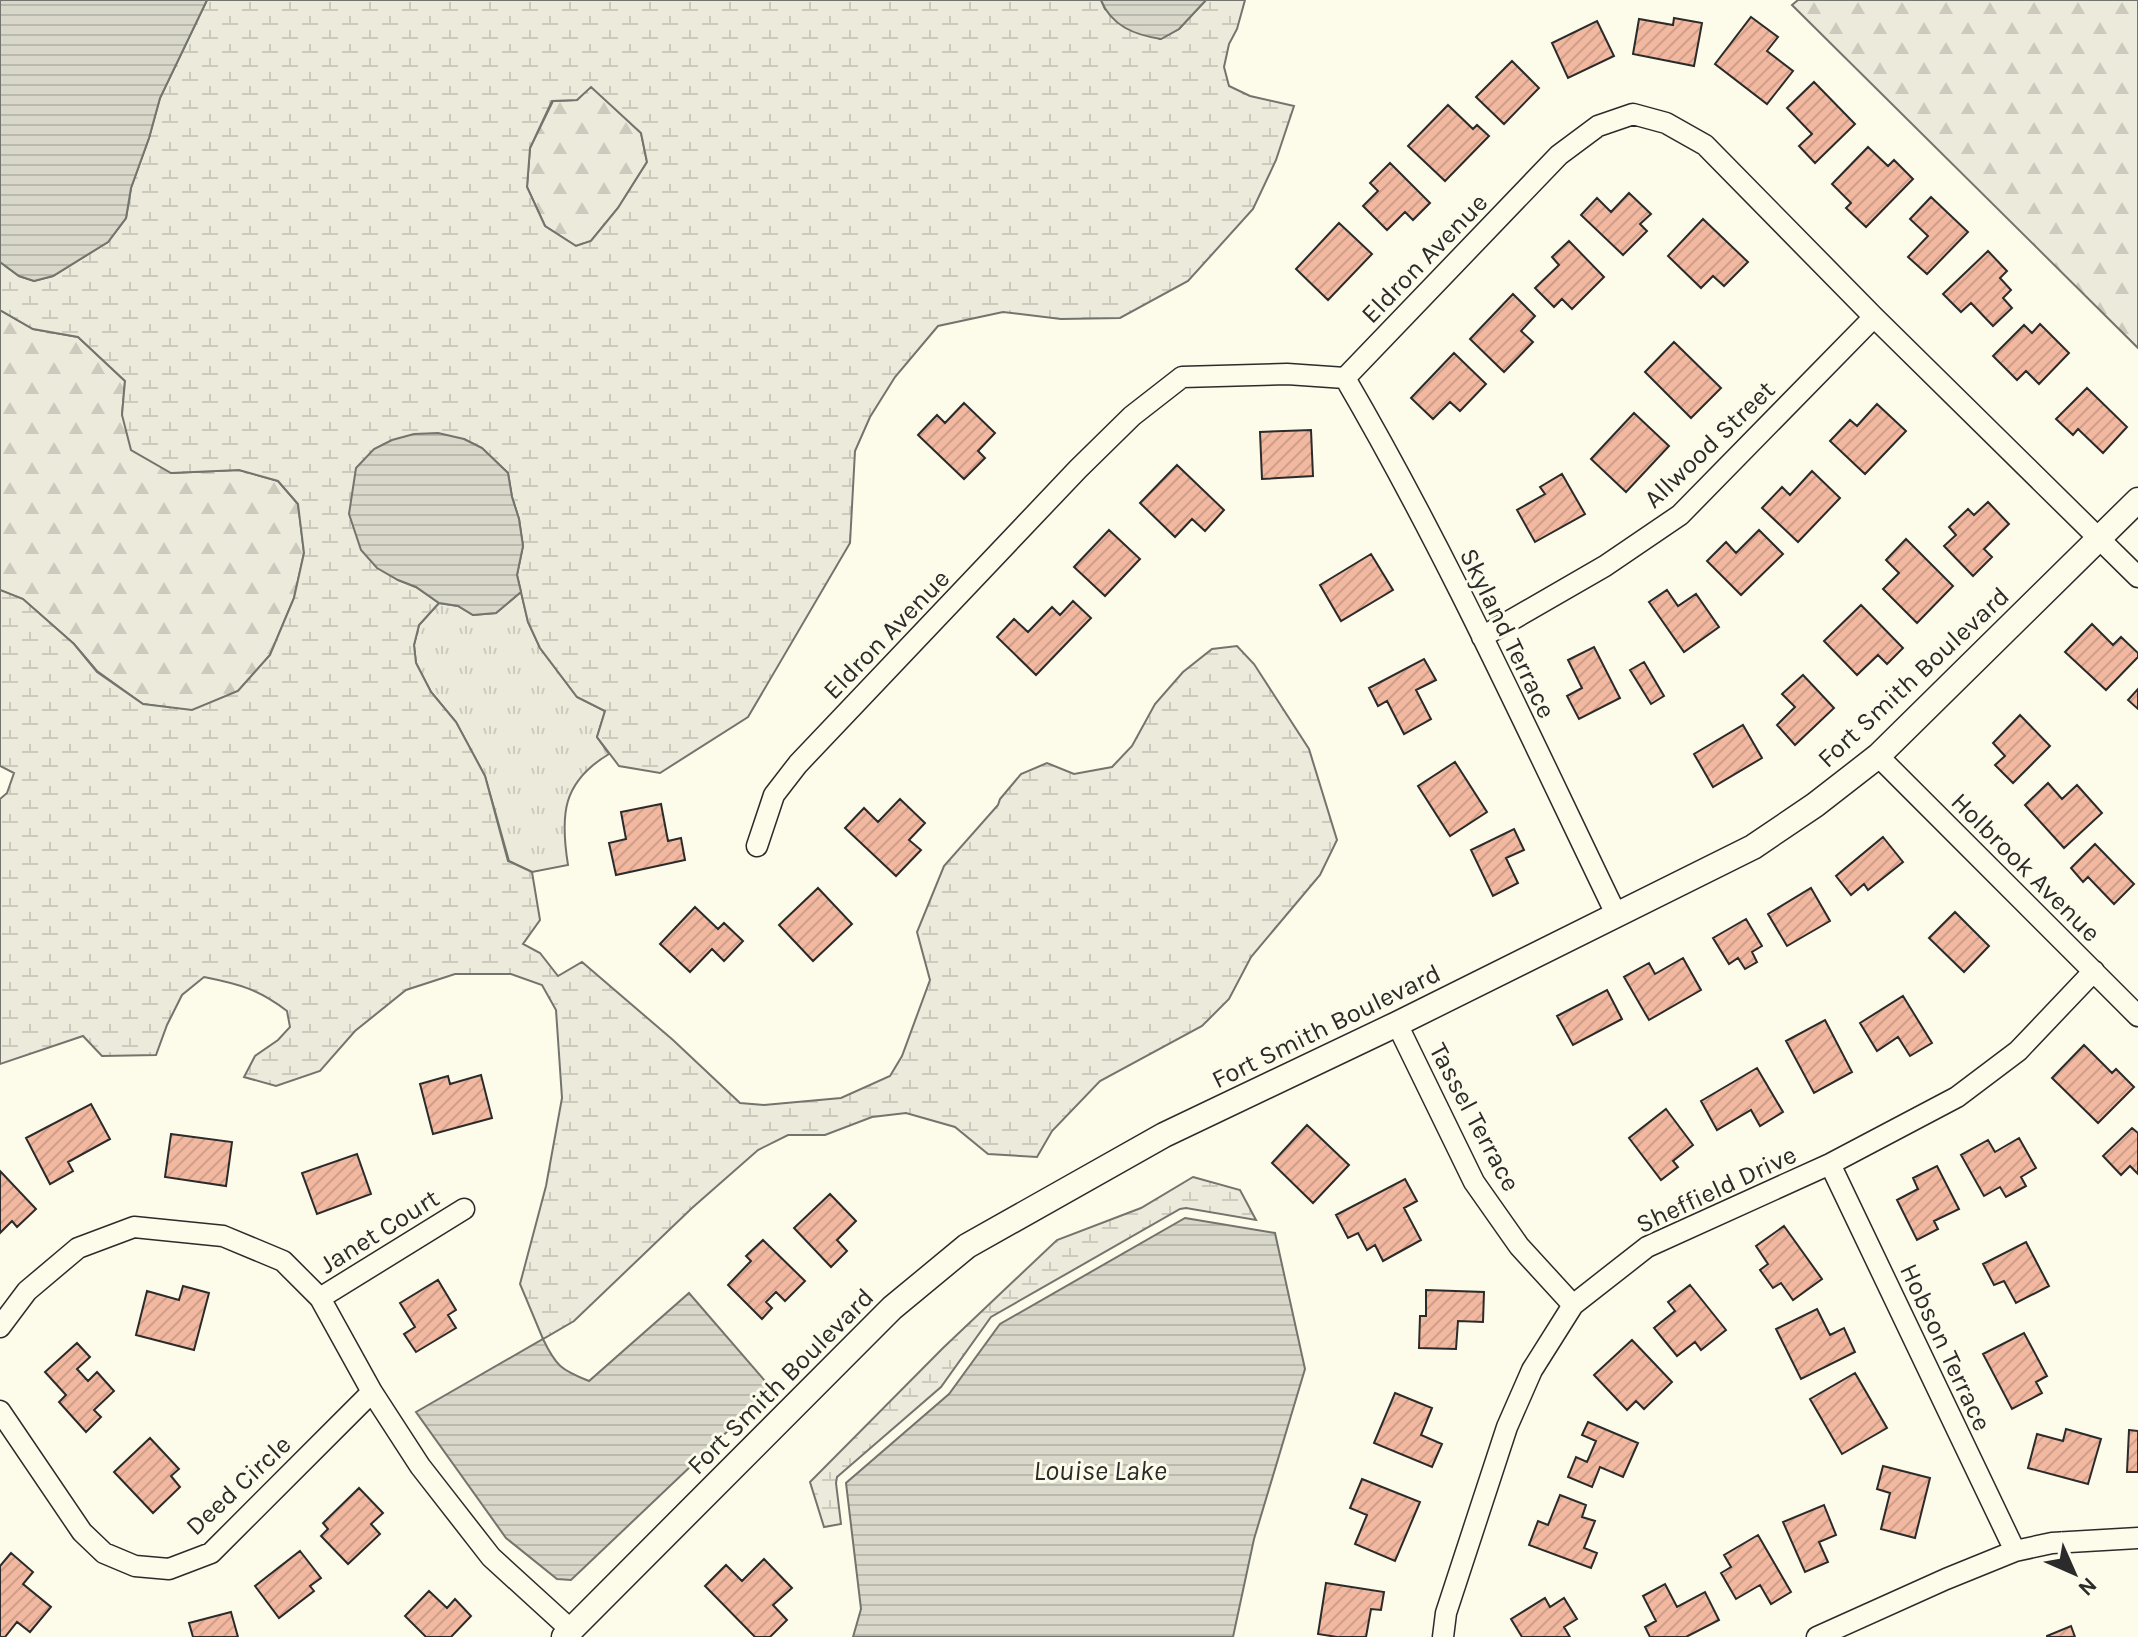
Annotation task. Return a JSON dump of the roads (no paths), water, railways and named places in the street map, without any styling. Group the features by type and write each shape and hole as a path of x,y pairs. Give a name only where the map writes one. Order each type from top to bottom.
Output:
{"street":[{"name":"Eldron Avenue","path":"757,846 774,795 798,764 1132,416 1182,377 1287,374 1345,378 1559,155 1598,126 1633,114 1666,123 1705,145 1874,317 2138,577"},
{"name":"Allwood Street","path":"1482,637 1605,566 1680,515 1874,317"},
{"name":"Skyland Terrace","path":"1345,378 1393,460 1616,914"},
{"name":"Fort Smith Boulevard","path":"567,1634 892,1308 967,1246 1164,1135 1397,1024 1753,847 1815,805 1878,756 2138,500"},
{"name":"Holbrook Avenue","path":"1878,756 2138,1016"},
{"name":"Sheffield Drive","path":"1443,1637 1446,1613 1507,1427 1532,1370 1573,1305 1647,1247 1830,1164 1957,1097 2018,1051 2094,971"},
{"name":"Tassel Terrace","path":"1397,1024 1474,1182 1519,1246 1573,1305"},
{"name":"Hobson Terrace","path":"1830,1164 2015,1551"},
{"name":"Janet Court","path":"320,1298 464,1209"},
{"path":"0,1327 27,1291 78,1248 134,1227 223,1236 283,1261 320,1298 372,1392 420,1466 491,1557 567,1634"},
{"name":"Deed Circle","path":"0,1411 82,1532 104,1553 135,1566 169,1569 211,1553 372,1392"},
{"path":"1817,1637 2015,1551 2052,1543 2138,1538"}],"water":[{"path":"0,0 207,0 160,98 131,188 126,218 108,242 53,276 34,281 19,276 0,262"},
{"path":"1101,0 1206,0 1179,29 1161,39 1125,28 1105,9"},
{"path":"438,433 464,439 482,448 508,473 523,546 517,575 521,592 496,613 473,615 458,606 439,603 416,587 377,568 361,550 349,514 356,468 374,449 414,434"},
{"name":"Louise Lake","path":"1185,1218 1275,1233 1305,1369 1254,1539 1233,1637 853,1637 861,1609 846,1483 949,1394 1000,1324"},
{"path":"689,1293 772,1389 571,1580 557,1579 506,1538 416,1412 543,1339 560,1366 589,1381"}]}
